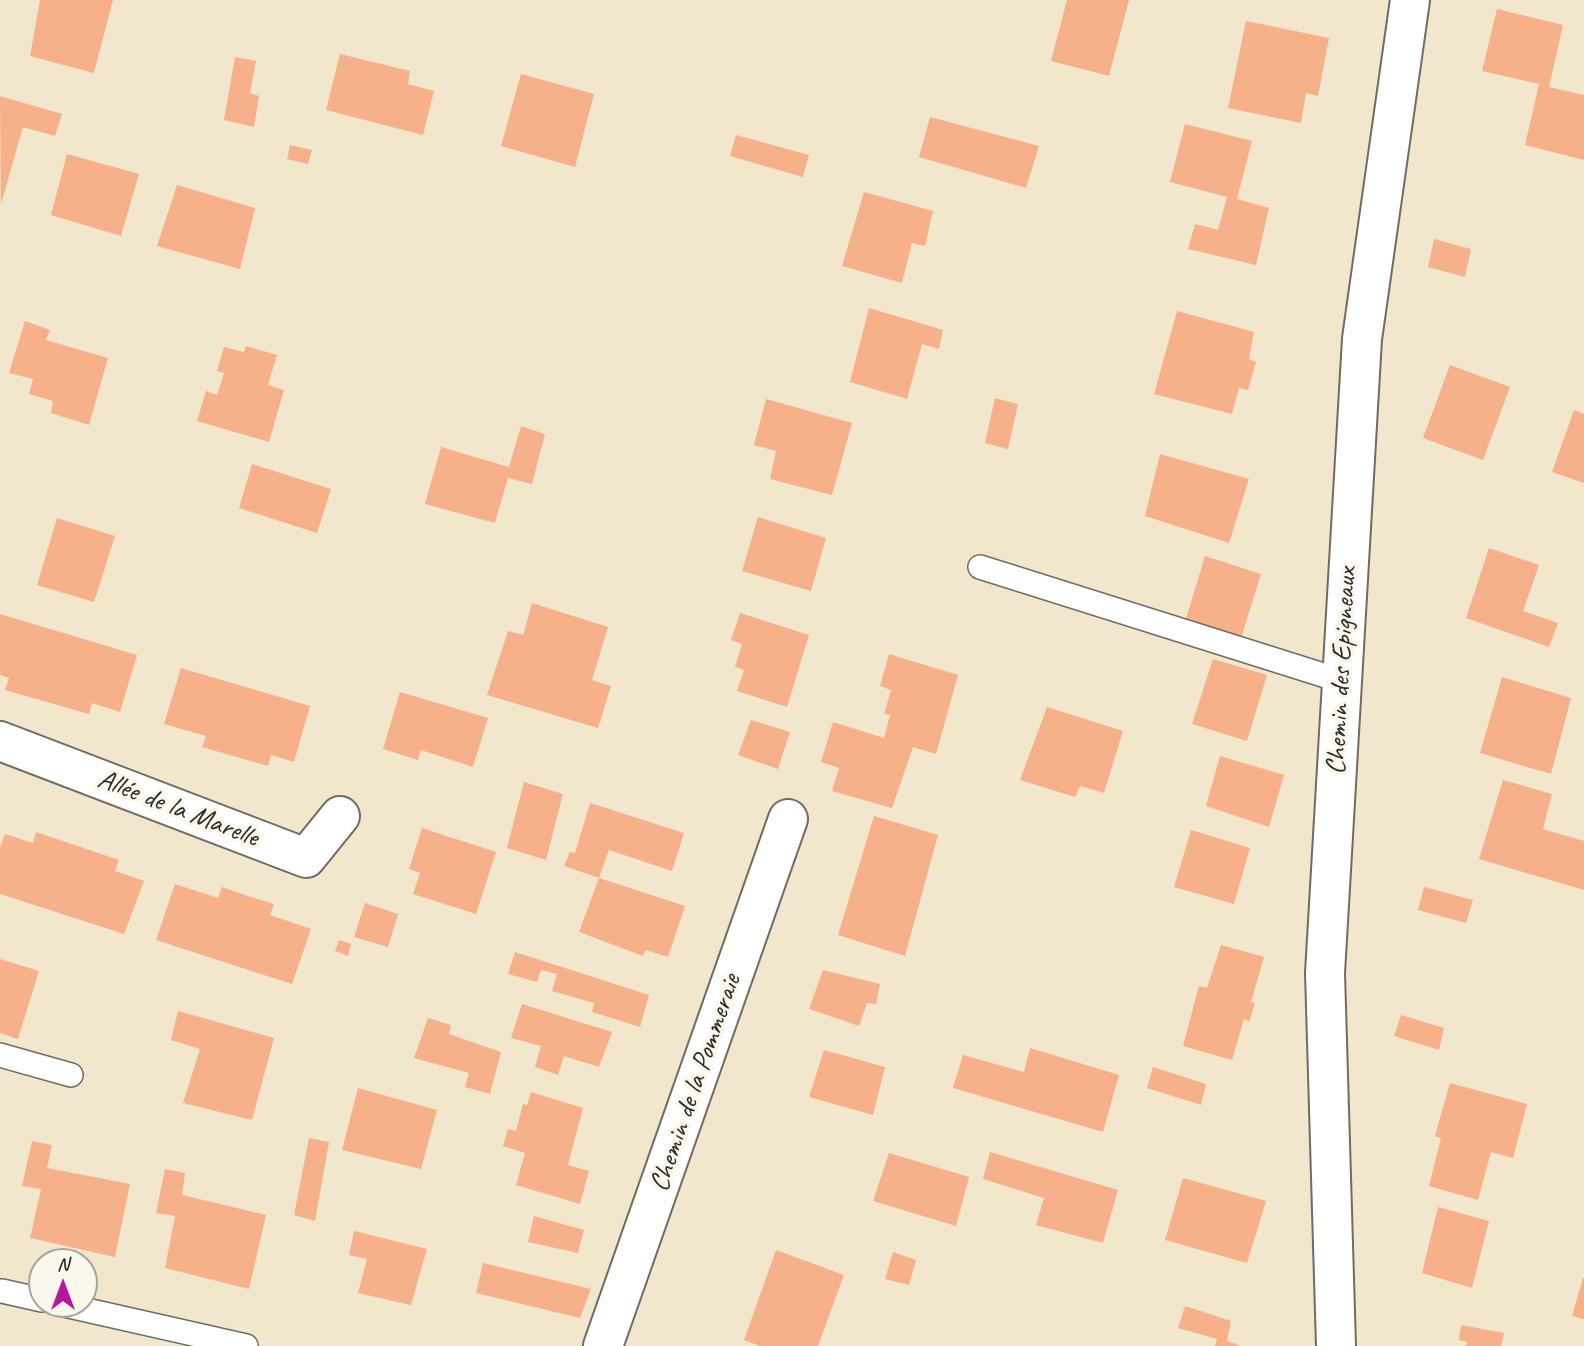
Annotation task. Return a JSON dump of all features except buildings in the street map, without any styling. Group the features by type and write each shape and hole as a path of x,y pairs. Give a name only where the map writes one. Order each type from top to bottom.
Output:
{"street":[{"name":"Chemin des Epigneaux","path":"1336,1346 1325,973 1362,339 1410,0"},
{"name":"Allée de la Marelle","path":"0,741 306,858 340,816"},
{"name":"Chemin de la Pommeraie","path":"603,1346 788,819"}],"lane":[{"path":"981,567 1342,681"},
{"path":"0,1055 71,1075"},
{"path":"2,1291 28,1297"},
{"path":"98,1313 246,1346"}]}
